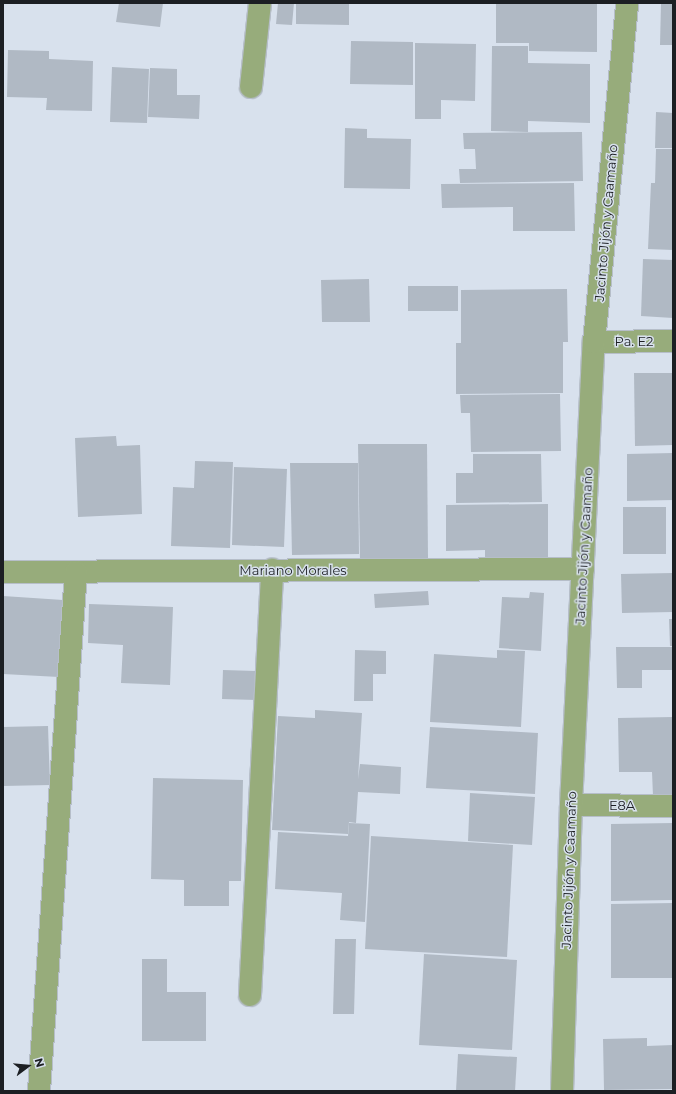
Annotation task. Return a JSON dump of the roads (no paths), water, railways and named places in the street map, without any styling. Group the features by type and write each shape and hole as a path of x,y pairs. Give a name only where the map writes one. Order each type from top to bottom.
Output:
{"street":[{"path":"251,86 260,3"},
{"name":"Jacinto Jijón y Caamaño","path":"562,1091 571,805 584,569 594,342 626,3"},
{"name":"Pa. E2","path":"594,342 673,341"},
{"name":"Mariano Morales","path":"3,572 584,569"},
{"path":"250,995 272,570"},
{"path":"38,1091 76,572"},
{"name":"E8A","path":"571,805 673,806"}]}
